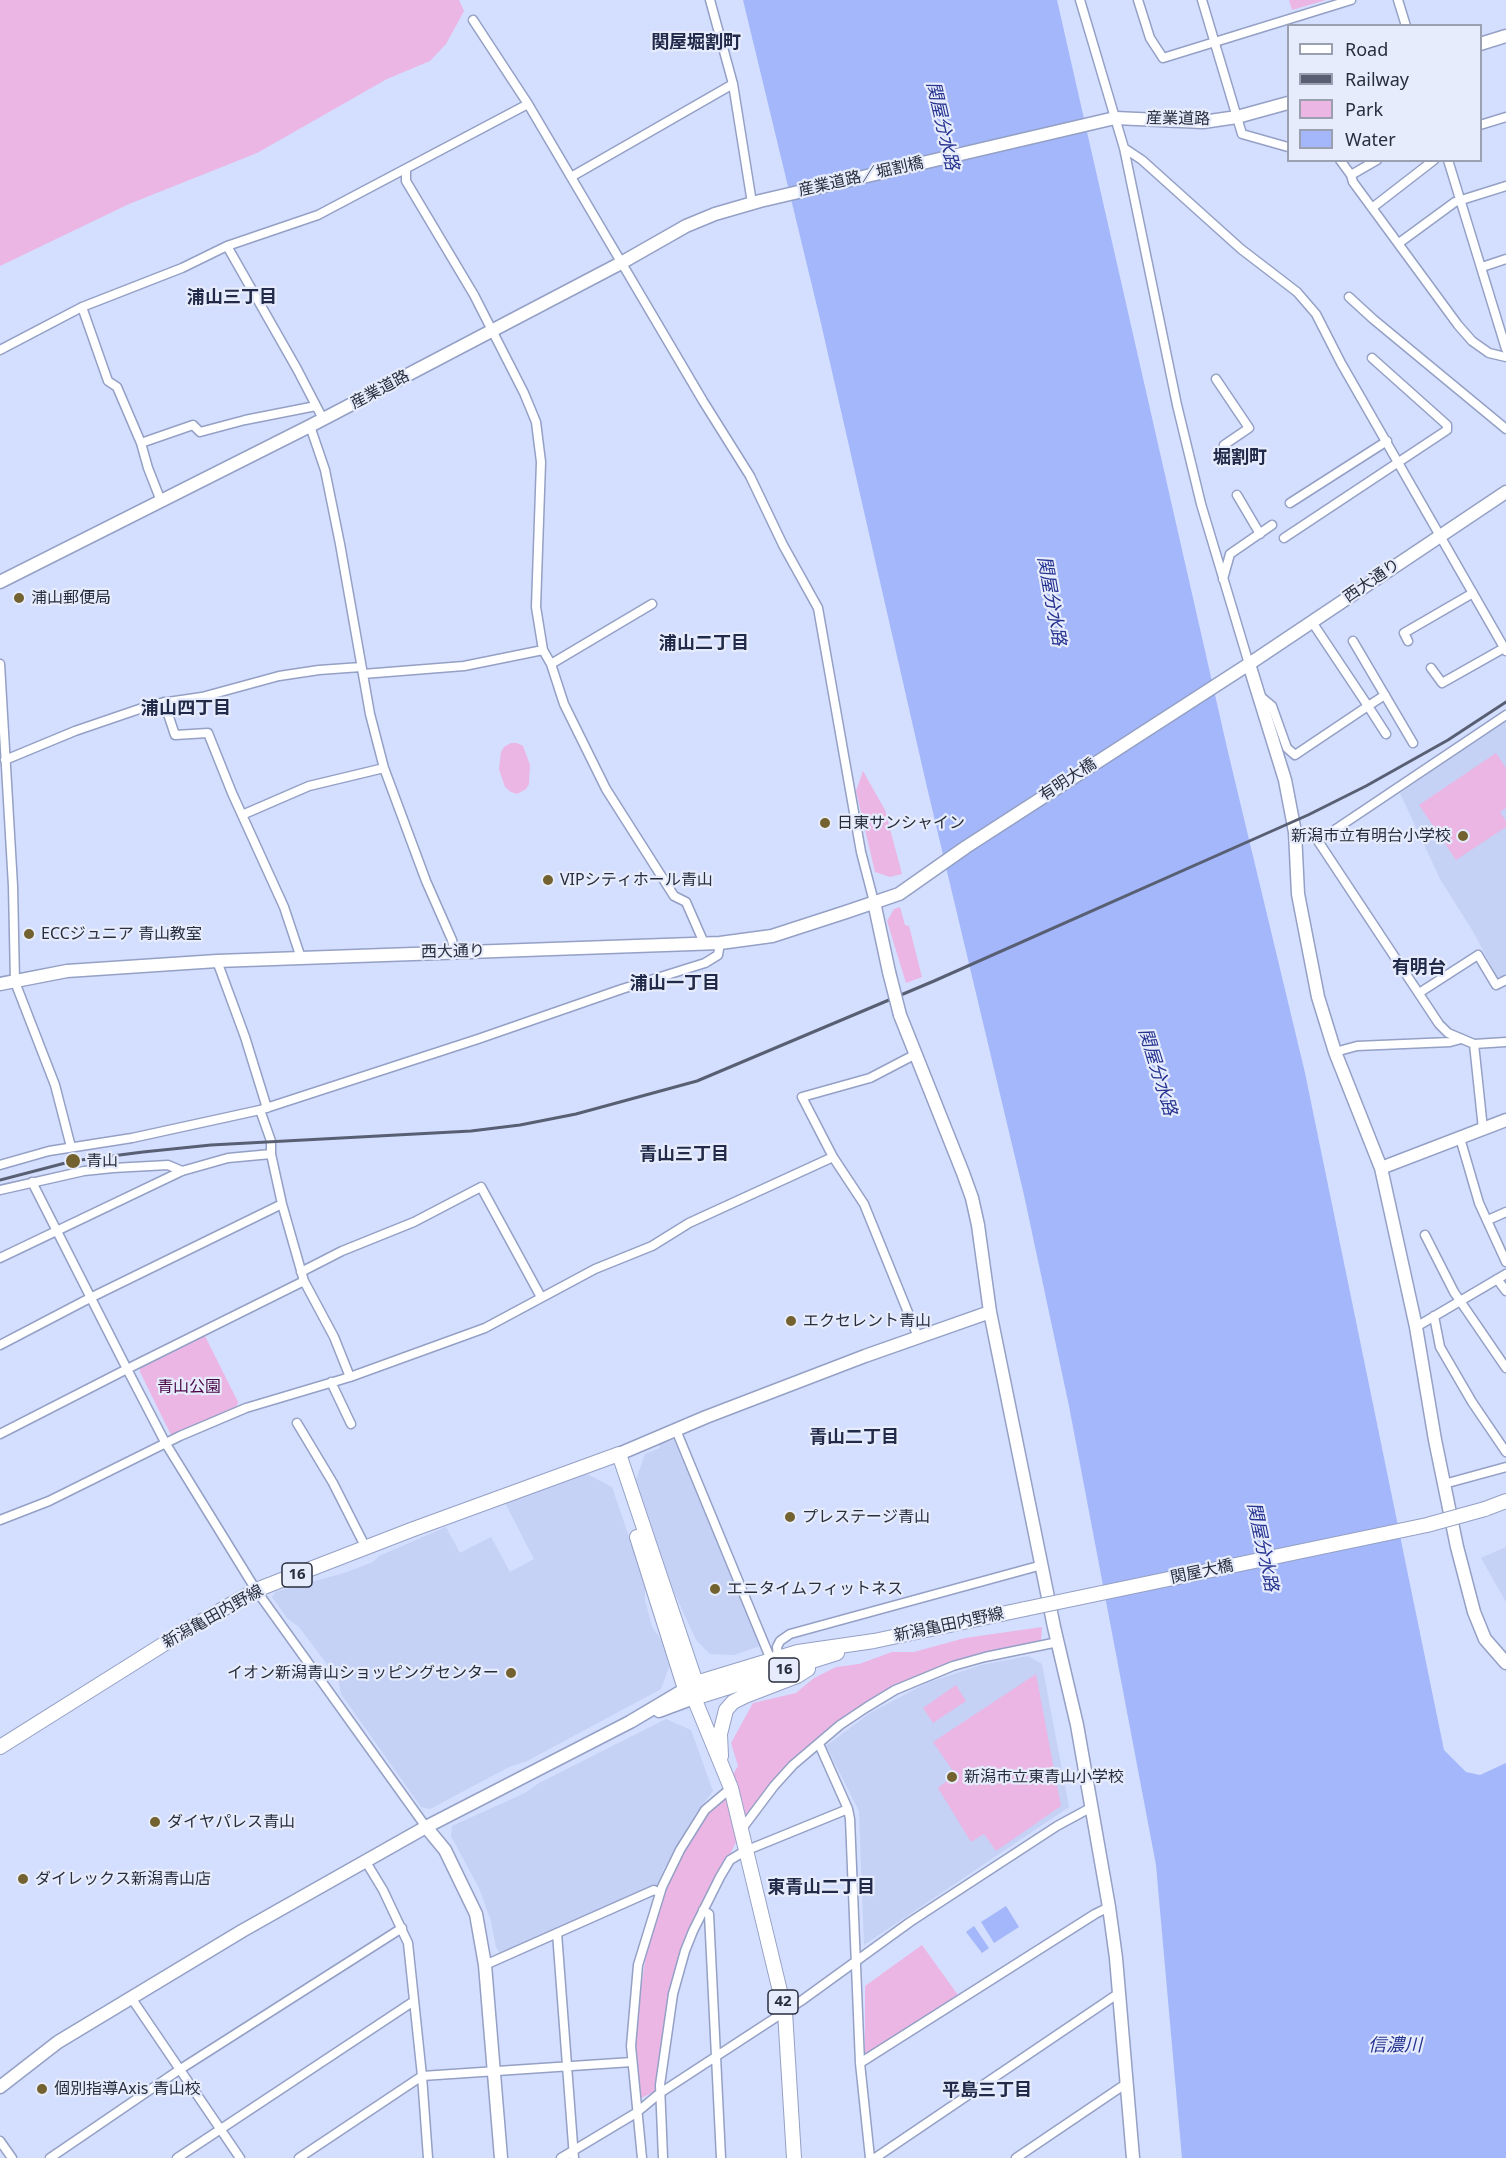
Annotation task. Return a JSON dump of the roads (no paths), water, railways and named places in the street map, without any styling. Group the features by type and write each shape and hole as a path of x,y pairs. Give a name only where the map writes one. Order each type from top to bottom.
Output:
{"main road":[{"name":"新潟亀田内野線","path":"0,1747 183,1632 256,1590 615,1455"},
{"path":"615,1455 692,1690"},
{"name":"関屋大橋","path":"1024,1608 1427,1525 1506,1501"},
{"name":"新潟亀田内野線","path":"692,1690 798,1652 874,1641 1024,1608"},
{"name":"新潟亀田内野線","path":"692,1690 833,1654 874,1641"},
{"path":"721,1767 720,1734 726,1710 733,1702 798,1676 833,1654"},
{"name":"42","path":"692,1690 731,1788 785,2012 794,2158"}],"street":[{"path":"710,0 733,84 756,202"},
{"path":"1080,0 1109,120 1124,148 1177,405 1201,504 1223,579 1244,667 1259,696 1284,780 1295,832 1298,894 1318,997 1335,1052 1381,1168 1416,1327 1444,1484 1474,1612 1485,1639 1506,1663"},
{"path":"1138,0 1150,39 1163,58 1352,0"},
{"path":"1202,0 1242,134 1287,147"},
{"path":"1398,0 1405,24"},
{"path":"473,20 528,104 750,476 783,545 818,608 861,852 900,1015 972,1198 978,1225 990,1312 1077,1725 1109,1907 1134,2158"},
{"path":"1482,43 1506,36"},
{"path":"571,177 733,84"},
{"name":"産業道路","path":"1109,120 1203,122 1237,117 1287,103"},
{"path":"0,350 82,307 182,268 227,246 318,214 528,104"},
{"path":"1482,124 1506,117"},
{"name":"産業道路／堀割橋","path":"756,202 1109,120"},
{"path":"1124,148 1142,160 1241,249 1297,292 1316,314 1505,649 1442,683 1431,668"},
{"path":"1341,162 1353,182 1472,341 1490,353 1506,357"},
{"path":"1351,175 1374,162"},
{"path":"1372,208 1431,162"},
{"path":"1449,162 1506,349"},
{"path":"406,169 406,181 474,295 524,393 536,422 541,462 536,607 543,650 551,664 564,704 606,789 674,896 686,902 704,943"},
{"path":"1398,243 1455,202 1506,186"},
{"name":"産業道路","path":"0,582 310,426 621,263 686,226 756,202"},
{"path":"227,246 323,419"},
{"path":"1482,267 1506,259"},
{"path":"1349,297 1506,429"},
{"path":"82,307 108,381 117,387 141,443 161,501"},
{"path":"1284,538 1447,430 1447,425 1372,358"},
{"path":"1216,379 1249,428 1224,445"},
{"path":"141,443 193,425 200,432 245,420 316,406"},
{"path":"310,426 325,470 370,714 384,768 426,881 452,940 455,953"},
{"path":"1290,503 1387,441"},
{"name":"西大通り","path":"1244,667 1506,492"},
{"path":"1236,495 1260,534"},
{"path":"1223,579 1230,554 1272,525"},
{"path":"1408,640 1404,633 1473,593"},
{"path":"551,664 652,604"},
{"path":"1311,622 1386,734"},
{"path":"1353,641 1413,742"},
{"path":"5,760 93,724 164,702 202,697 279,676 319,670 362,671 464,666 543,650"},
{"path":"0,664 13,886 15,982 55,1085 70,1147"},
{"name":"有明大橋","path":"899,894 1025,808 1244,667"},
{"path":"1259,696 1272,706 1287,748 1295,755 1385,695"},
{"path":"164,702 175,735 208,733 284,907 302,958"},
{"path":"1506,715 1318,841 1439,1024 1448,1033 1474,1044 1506,1042"},
{"path":"243,815 309,786 384,768"},
{"name":"西大通り","path":"0,984 68,971 217,961 720,943 772,936 899,894"},
{"path":"0,1165 49,1150 132,1138 264,1109 705,963 718,955 720,943"},
{"path":"1419,993 1478,955 1496,985 1506,980"},
{"path":"217,961 245,1037 264,1109 282,1204 301,1272 334,1337 350,1377"},
{"path":"1335,1052 1357,1046 1450,1042 1461,1039"},
{"path":"1474,1044 1483,1129"},
{"path":"916,1054 870,1078 802,1097 833,1157 864,1204 918,1337"},
{"path":"1381,1168 1506,1120"},
{"path":"1460,1138 1479,1203 1506,1262"},
{"path":"0,1258 182,1171 228,1158 271,1154"},
{"path":"0,1520 49,1501 246,1408 350,1377 485,1328 595,1269 652,1246 689,1223 833,1157"},
{"path":"0,1190 84,1171 168,1165 182,1171"},
{"path":"32,1182 166,1444 256,1590 426,1827 445,1850 476,1914 485,1965 501,2158"},
{"path":"301,1272 342,1251 414,1222 481,1187 541,1297"},
{"path":"0,1346 90,1298 282,1204"},
{"path":"1488,1220 1506,1212"},
{"path":"1425,1235 1454,1292 1506,1368"},
{"path":"1416,1327 1506,1274"},
{"path":"1497,1280 1506,1291"},
{"path":"0,1434 304,1281"},
{"path":"615,1455 918,1337 990,1312"},
{"path":"1434,1316 1440,1347 1472,1402 1506,1452"},
{"path":"331,1382 351,1424"},
{"path":"297,1423 333,1483 366,1548"},
{"path":"676,1430 774,1659"},
{"path":"1444,1484 1506,1467"},
{"path":"774,1659 780,1641 790,1634 1042,1565"},
{"path":"740,1832 774,1786 793,1765 840,1725 867,1707 923,1677 985,1657 1058,1642"},
{"path":"0,2086 58,2043 242,1931 426,1827 692,1690"},
{"path":"819,1744 848,1809 860,2064 870,2158"},
{"path":"642,2158 631,2046 638,1965 660,1893 680,1850 705,1810 731,1788"},
{"path":"561,2158 574,2154 636,2113 660,2093 785,2012 920,1916 1058,1826 1092,1807"},
{"path":"663,2158 660,2093 665,2042 673,1994 685,1951 703,1910 730,1860 746,1851 848,1809"},
{"path":"366,1862 383,1890 408,1943 428,2158"},
{"path":"485,1965 654,1890 660,1893"},
{"path":"860,2064 1109,1907"},
{"path":"703,1910 709,1914 721,2158"},
{"path":"50,2158 179,2070 402,1928"},
{"path":"557,1933 574,2154"},
{"path":"875,2158 1119,1993"},
{"path":"132,1999 240,2158"},
{"path":"177,2158 414,2001"},
{"path":"299,2158 422,2076 632,2062"},
{"path":"1016,2158 1127,2083"},
{"path":"0,2141 12,2158"}],"water":[{"path":"743,0 1057,0 1228,752 1305,1073 1444,1750 1466,1772 1480,1775 1506,1763 1506,2158 1182,2158 1156,1865 1069,1406 1024,1195 926,783 820,319"},
{"path":"1006,1906 1019,1927 994,1943 981,1922"},
{"path":"974,1926 989,1948 982,1953 966,1932"}],"railway":[{"path":"0,1180 73,1161 143,1152 211,1145 471,1131 520,1125 576,1114 697,1081 934,981 1308,815 1366,786 1448,740 1506,702"}],"place":[{"name":"浦山郵便局","path":"19,598"},
{"name":"日東サンシャイン","path":"825,823"},
{"name":"新潟市立有明台小学校","path":"1463,836"},
{"name":"VIPシティホール青山","path":"548,880"},
{"name":"ECCジュニア 青山教室","path":"29,934"},
{"name":"青山","path":"73,1161"},
{"name":"エクセレント青山","path":"791,1321"},
{"name":"プレステージ青山","path":"790,1517"},
{"name":"エニタイムフィットネス","path":"715,1589"},
{"name":"イオン新潟青山ショッピングセンター","path":"511,1673"},
{"name":"新潟市立東青山小学校","path":"952,1777"},
{"name":"ダイヤパレス青山","path":"155,1822"},
{"name":"ダイレックス新潟青山店","path":"23,1879"},
{"name":"個別指導Axis 青山校","path":"42,2089"}],"district":[{"name":"関屋堀割町","path":"696,43"},
{"name":"浦山三丁目","path":"232,298"},
{"name":"堀割町","path":"1240,458"},
{"name":"浦山二丁目","path":"704,644"},
{"name":"浦山四丁目","path":"186,709"},
{"name":"有明台","path":"1419,968"},
{"name":"浦山一丁目","path":"675,984"},
{"name":"青山三丁目","path":"684,1155"},
{"name":"青山二丁目","path":"854,1438"},
{"name":"東青山二丁目","path":"821,1888"},
{"name":"平島三丁目","path":"987,2091"}],"water label":[{"name":"関屋分水路","path":"942,126"},
{"name":"関屋分水路","path":"1051,601"},
{"name":"関屋分水路","path":"1157,1072"},
{"name":"関屋分水路","path":"1262,1547"},
{"name":"信濃川","path":"1395,2046"}],"park label":[{"name":"青山公園","path":"189,1387"}]}
